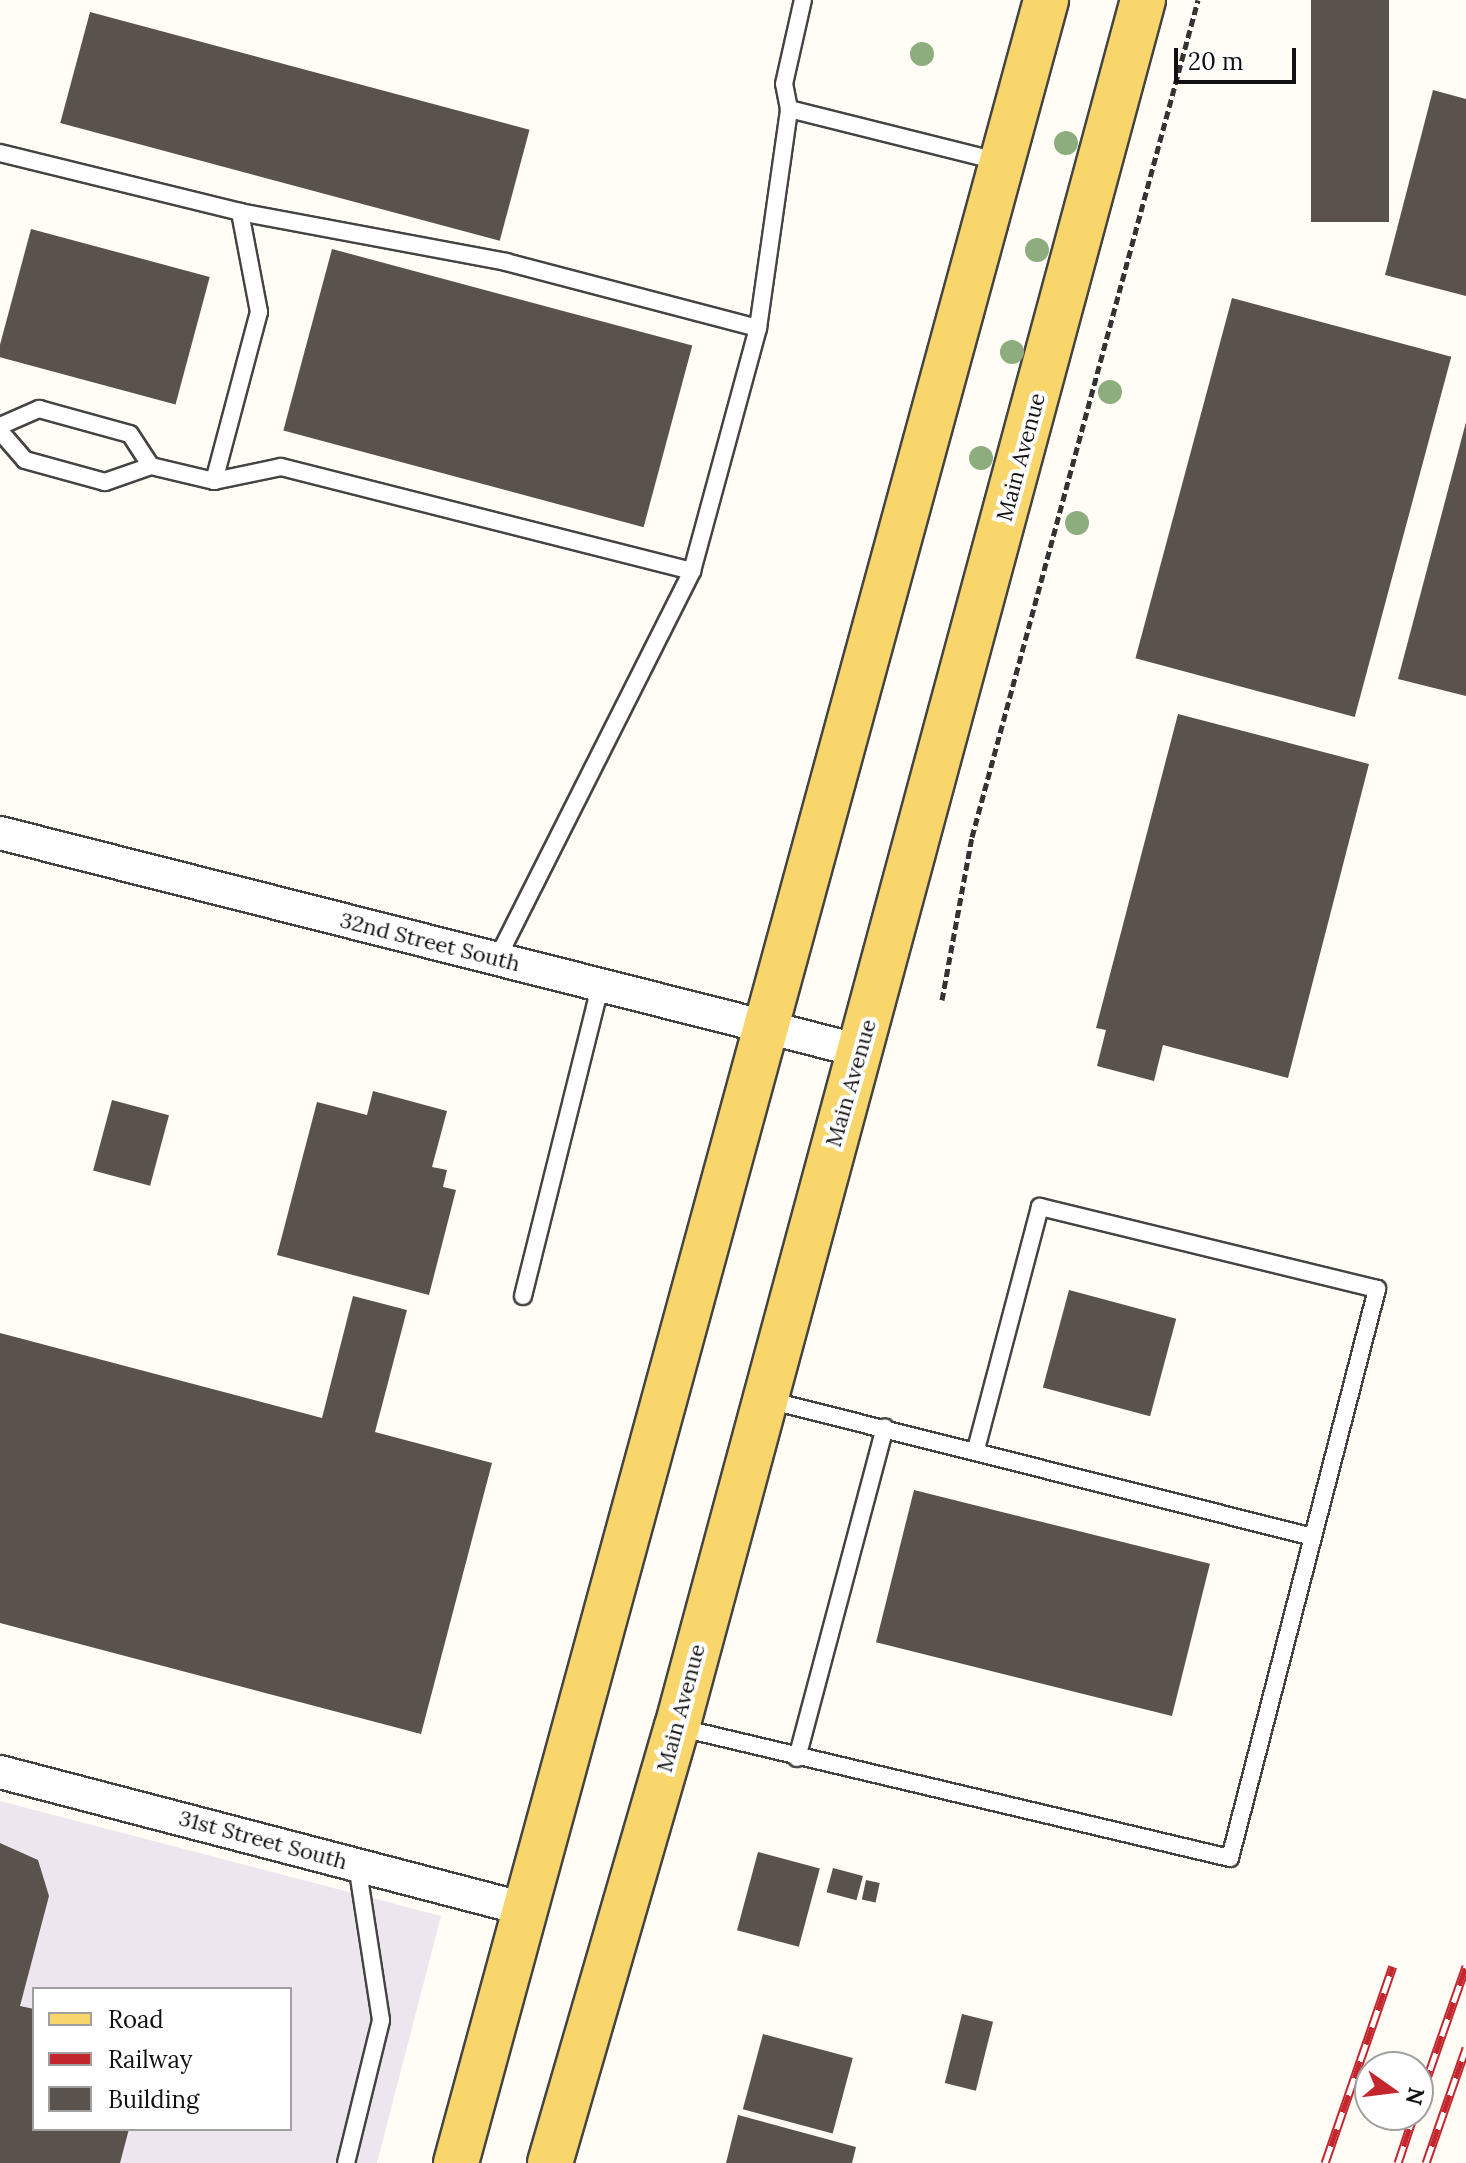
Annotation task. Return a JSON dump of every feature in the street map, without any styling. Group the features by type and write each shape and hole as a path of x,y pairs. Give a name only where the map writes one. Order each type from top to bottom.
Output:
{"main road":[{"path":"456,2163 770,1027 1046,0"},
{"name":"Main Avenue","path":"550,2163 677,1727 763,1399 861,1051 1143,0"},
{"path":"482,2163 505,1984"}],"street":[{"name":"32nd Street South","path":"0,833 861,1051"},
{"name":"31st Street South","path":"0,1772 525,1909"}],"lane":[{"path":"497,959 692,571 758,328 789,109 784,84 803,0"},
{"path":"789,109 1003,162"},
{"path":"0,153 240,212 506,262 758,328"},
{"path":"214,481 259,312 240,212"},
{"path":"151,466 130,434 39,409 0,428 25,460 105,482 151,466 214,481 281,467 692,571"},
{"path":"523,1296 601,984"},
{"path":"677,1727 797,1758 1230,1858 1377,1289 1040,1207 976,1449"},
{"path":"763,1399 976,1449 1313,1537"},
{"path":"797,1758 885,1428"},
{"path":"346,2163 381,2020 357,1865"}],"path":[{"path":"942,1000 972,837 1198,0"}],"shaded area":[{"path":"0,1801 441,1916 377,2163 0,2163"}],"building":[{"path":"1311,0 1389,0 1389,222 1311,222"},
{"path":"90,12 529,130 500,241 60,123"},
{"path":"1433,90 1466,99 1466,296 1385,275"},
{"path":"31,229 210,277 176,404 0,357 0,345"},
{"path":"332,249 692,346 644,527 283,431"},
{"path":"1232,298 1451,357 1355,717 1135,658"},
{"path":"1466,422 1466,696 1398,679"},
{"path":"1178,714 1369,764 1288,1078 1163,1045 1154,1081 1097,1066 1106,1030 1096,1028"},
{"path":"373,1091 447,1111 432,1167 447,1170 443,1187 456,1190 429,1295 277,1255 317,1102 367,1115"},
{"path":"112,1100 169,1115 150,1186 93,1171"},
{"path":"1069,1290 1176,1319 1150,1416 1043,1388"},
{"path":"353,1296 407,1310 375,1432 492,1463 421,1734 0,1623 0,1333 322,1418"},
{"path":"914,1490 1210,1564 1172,1716 876,1642"},
{"path":"0,1843 38,1860 49,1896 20,2006 32,2009 32,2131 128,2131 120,2163 0,2163"},
{"path":"758,1852 820,1869 799,1947 737,1930"},
{"path":"833,1868 863,1876 856,1900 827,1892"},
{"path":"866,1880 880,1883 876,1902 862,1900"},
{"path":"962,2014 993,2022 976,2091 945,2083"},
{"path":"763,2034 853,2058 833,2133 743,2109"},
{"path":"738,2115 856,2147 852,2163 726,2163"}],"railway":[{"path":"1325,2163 1393,1966"},
{"path":"1434,2058 1466,1966"},
{"path":"1426,2163 1466,2048"},
{"path":"1398,2163 1409,2131"}]}
